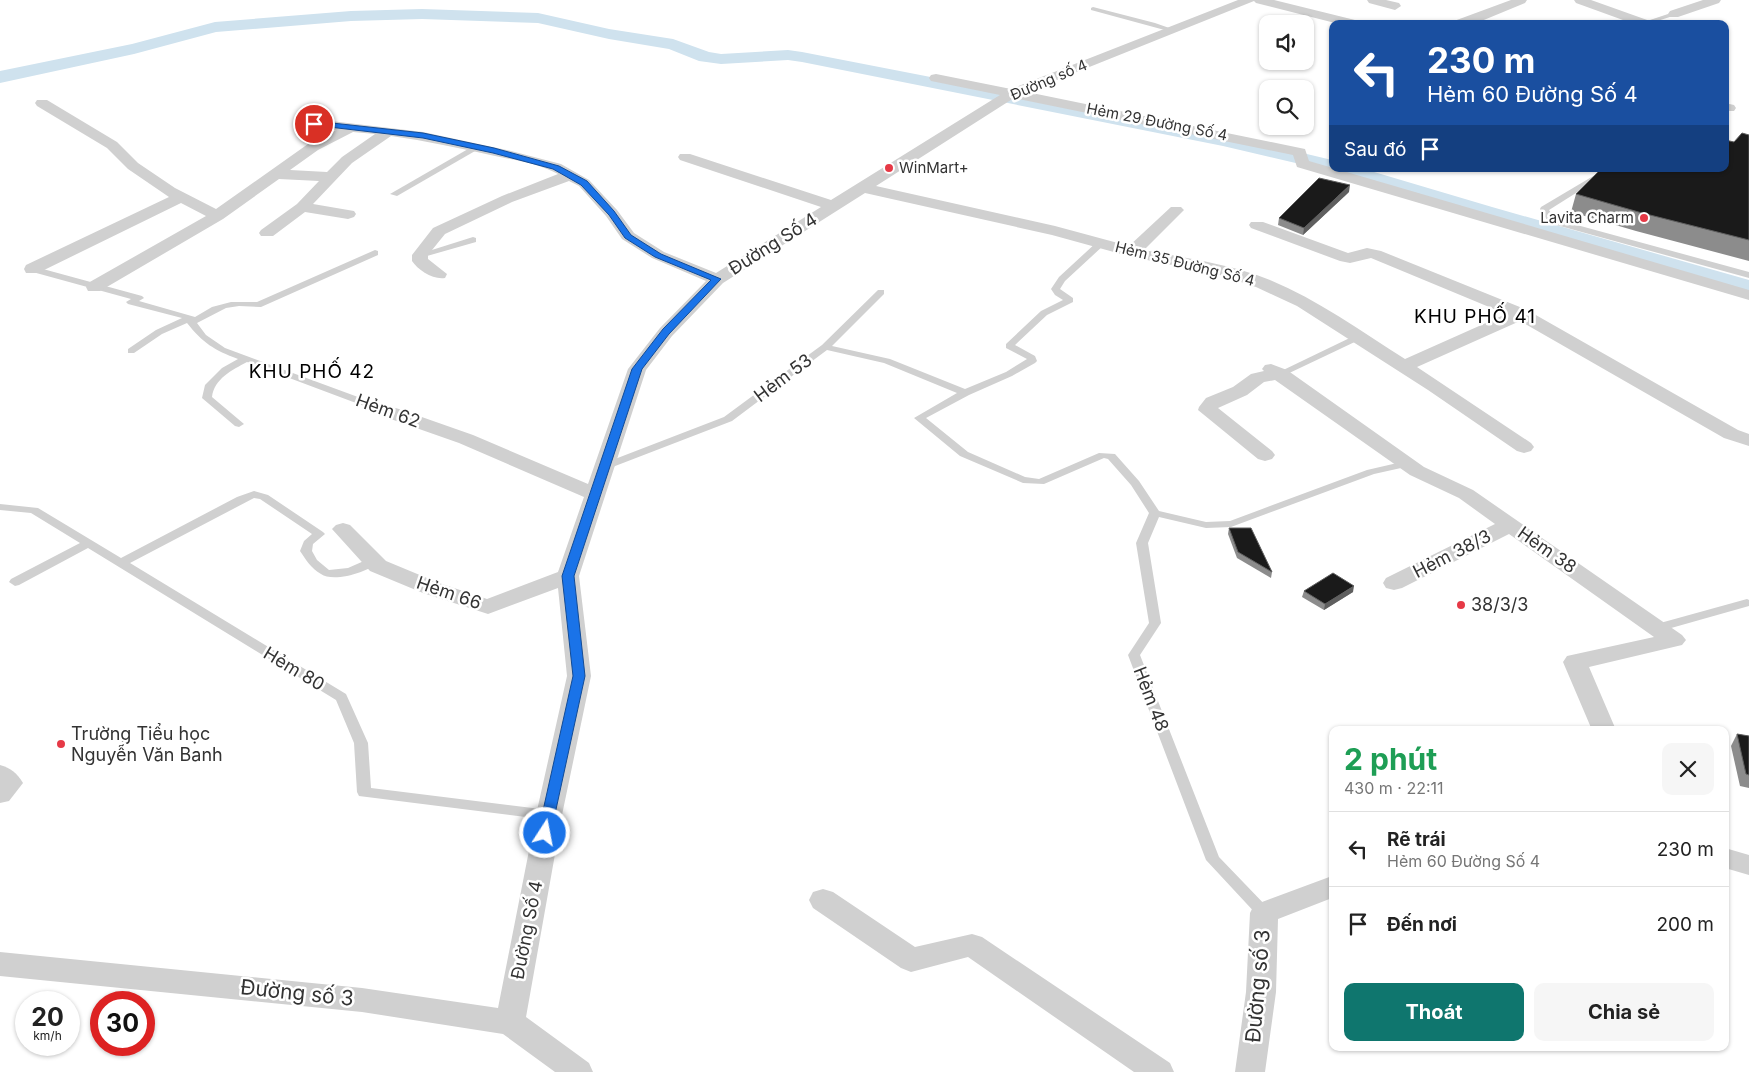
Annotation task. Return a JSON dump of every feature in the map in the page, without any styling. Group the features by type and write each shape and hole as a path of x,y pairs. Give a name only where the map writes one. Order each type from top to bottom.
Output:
{"street":[{"path":"1260,0 1339,20"},
{"path":"1373,0 1395,6"},
{"path":"1472,20 1521,0"},
{"path":"1580,0 1634,20"},
{"path":"1674,14 1715,0"},
{"name":"Đường số 4","path":"865,188 1013,94 1242,1"},
{"name":"Hẻm 29 Đường Số 4","path":"936,78 1301,158 1329,167"},
{"path":"42,103 112,145 134,166 181,197 217,216"},
{"path":"314,124 423,136 478,147 556,167 584,183 612,213 628,236 658,255 716,279"},
{"path":"94,287 217,216 313,148 350,128"},
{"path":"267,233 302,207 347,160 388,132"},
{"path":"685,157 833,206"},
{"name":"Hẻm 29 Đường Số 4","path":"1347,172 1749,295"},
{"path":"275,174 331,177"},
{"path":"439,274 420,261 420,255 440,231 507,199 570,175"},
{"name":"Đường Số 4","path":"510,1022 549,815 579,676 568,576 637,369 666,332 716,279 865,188"},
{"name":"Hẻm 35 Đường Số 4","path":"865,188 1055,231 1132,252 1220,270 1262,283 1303,302 1524,447"},
{"path":"32,269 181,197"},
{"path":"302,207 348,214"},
{"path":"1132,252 1176,210"},
{"path":"1257,226 1346,258 1352,258 1365,252 1380,256 1521,314 1731,434 1749,440"},
{"path":"1403,366 1521,314"},
{"path":"1265,455 1216,418 1208,410 1208,407 1213,402 1240,391 1258,378 1275,372"},
{"name":"Hẻm 38","path":"1275,372 1416,471 1466,494 1674,640 1576,662 1602,726"},
{"name":"Hẻm 62","path":"392,413 466,438 596,495"},
{"name":"Hẻm 38/3","path":"1394,583 1510,525"},
{"name":"Hẻm 66","path":"343,530 378,566 431,588 488,607 568,576"},
{"path":"0,774 10,783 0,794"},
{"path":"1729,859 1749,865"},
{"name":"Đường số 3","path":"1250,1072 1261,992 1264,913 1329,888"},
{"path":"823,900 911,960 972,945 1159,1072"},
{"name":"Đường số 3","path":"0,964 362,1000 510,1022 578,1072"}],"lane":[{"path":"1093,9 1144,21 1172,30"},
{"path":"1657,20 1674,14"},
{"path":"394,194 478,147"},
{"path":"1605,172 1544,209 1552,221 1749,276"},
{"path":"420,255 473,240"},
{"path":"1101,243 1055,289 1070,300 1044,314 1009,346 1032,358 1032,361 1009,374 965,393 919,418 964,454 1023,480 1040,482 1103,455 1111,456 1135,483 1155,513 1206,525 1231,524 1371,472 1406,464"},
{"path":"131,351 159,332 191,321 212,310 241,302 258,305 267,302 375,253"},
{"path":"32,269 139,298 131,302 191,321"},
{"path":"825,347 881,292"},
{"name":"Hẻm 62","path":"191,321 202,336 222,350 392,413"},
{"path":"1275,372 1358,337"},
{"name":"Hẻm 53","path":"606,466 728,419 825,347 887,361 965,393"},
{"path":"239,424 207,398 208,387 225,370 246,359"},
{"path":"121,563 232,505 243,497 254,494 265,495 280,507 304,521 319,534 308,543 306,551 313,562 326,573 349,572 362,568 373,561"},
{"name":"Hẻm 80","path":"0,507 34,510 341,698 361,743 364,792 549,815"},
{"name":"Hẻm 48","path":"1155,513 1142,543 1155,624 1134,655 1213,860 1264,913"},
{"path":"15,582 88,543"},
{"path":"1657,628 1747,603"}],"building":[{"path":"1742,133 1749,135 1749,240 1576,194 1598,172 1729,172 1729,141 1734,142"},
{"path":"1319,178 1350,185 1304,228 1279,218"},
{"path":"1229,528 1251,528 1272,572 1238,552"},
{"path":"1333,573 1354,586 1325,604 1304,591"},
{"path":"1737,734 1749,736 1749,775 1746,774"}],"waterway":[{"path":"0,77 134,49 215,27 351,16 422,14 538,18 609,34 673,44 705,57 721,59 788,55 802,57 1223,140 1329,165"},
{"path":"1353,172 1484,212 1749,287"}],"place":[{"name":"WinMart+","path":"889,168"},
{"name":"Lavita Charm","path":"1644,218"},
{"name":"38/3/3","path":"1461,605"},
{"name":"Trường Tiểu học Nguyễn Văn Banh","path":"61,744"}],"district":[{"name":"KHU PHỐ 41","path":"1475,316"},
{"name":"KHU PHỐ 42","path":"312,371"}],"route":[{"path":"314,124 423,136 494,151 556,167 584,183 612,213 628,236 658,255 716,279 666,332 637,369 568,576 579,676 545,833"}]}
